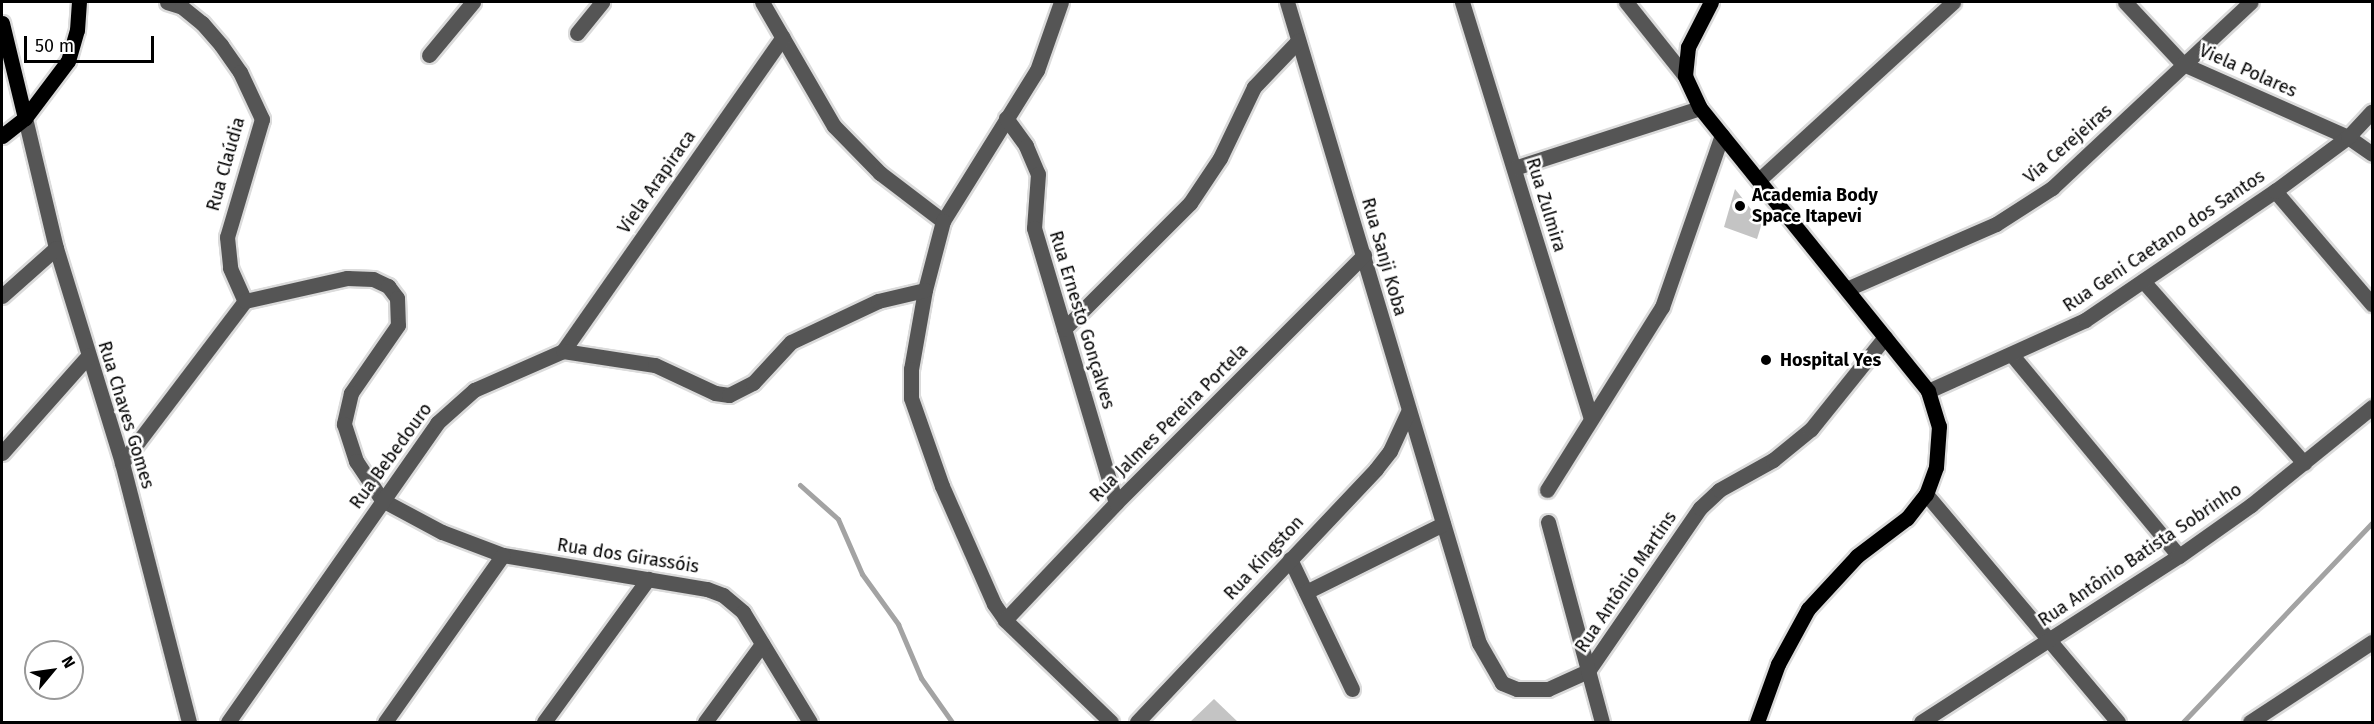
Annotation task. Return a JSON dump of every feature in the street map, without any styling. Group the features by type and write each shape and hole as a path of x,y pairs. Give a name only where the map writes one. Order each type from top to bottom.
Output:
{"main road":[{"path":"2,136 24,118 68,61 77,30 79,2"},
{"path":"1711,2 1688,47 1685,76 1700,108 1849,288 1928,392 1939,426 1936,467 1926,494 1907,518 1857,556 1808,609 1778,664 1756,723"},
{"path":"2,23 24,118"}],"street":[{"name":"Rua Claúdia","path":"167,2 182,7 202,22 240,72 262,119 227,237 230,268 245,301"},
{"path":"429,56 473,2"},
{"path":"577,33 602,2"},
{"path":"762,2 834,126 880,173 943,221"},
{"path":"1061,2 1037,70 943,221 924,290 911,369 911,398 980,578 1005,620 1112,723"},
{"name":"Rua Sanji Koba","path":"1287,2 1443,524"},
{"name":"Rua Zulmira","path":"1462,2 1591,419"},
{"path":"1626,2 1685,76"},
{"path":"1760,179 1953,2"},
{"name":"Viela Polares","path":"2125,2 2183,64 2348,137 2373,154"},
{"name":"Via Cerejeiras","path":"1849,288 1996,224 2052,188 2251,2"},
{"name":"Viela Arapiraca","path":"563,351 783,37"},
{"path":"1064,329 1190,203 1220,158 1254,87 1298,41"},
{"path":"1514,168 1700,108"},
{"name":"Rua Geni Caetano dos Santos","path":"1928,392 2085,320 2275,191 2348,137 2373,111"},
{"name":"Rua Chaves Gomes","path":"24,118 56,248 122,463 189,723"},
{"name":"Rua Ernesto Gonçalves","path":"1006,118 1026,146 1038,174 1034,228 1116,503"},
{"path":"1546,490 1662,307 1722,135"},
{"path":"2275,191 2373,304"},
{"path":"2,296 56,248"},
{"name":"Rua Jalmes Pereira Portela","path":"1005,620 1116,503 1364,255"},
{"path":"122,463 245,301 347,278 372,279 388,286 397,298 398,325 351,393 344,424 356,461 382,500"},
{"path":"2143,281 2304,463"},
{"path":"563,351 655,365 715,393 729,395 753,383 791,342 878,301 924,290"},
{"name":"Rua Antônio Martins","path":"1443,524 1479,643 1502,683 1517,689 1548,689 1588,671 1701,508 1719,490 1773,460 1811,429 1885,337"},
{"name":"Rua Bebedouro","path":"228,723 382,500 454,405 474,390 563,351"},
{"path":"2012,355 2179,556"},
{"path":"2,453 88,356"},
{"name":"Rua Antônio Batista Sobrinho","path":"1921,723 2179,556 2304,463 2373,407"},
{"name":"Rua Kingston","path":"1137,723 1390,451 1408,412"},
{"path":"1926,494 2118,723"},
{"name":"Rua dos Girassóis","path":"382,500 442,532 503,555 723,594 743,612 810,723"},
{"path":"1548,522 1602,723"},
{"path":"1306,592 1443,524"},
{"path":"385,723 503,555"},
{"path":"1290,559 1352,689"},
{"path":"544,723 648,579"},
{"path":"2250,723 2373,642"},
{"path":"705,723 762,644"}],"building":[{"name":"Academia Body Space Itapevi","path":"1735,189 1762,223 1757,239 1724,227"},
{"path":"1214,699 1239,723 1189,723"}],"waterway":[{"path":"800,485 838,519 862,574 898,624 921,678 952,722"},
{"path":"2183,722 2372,523"}],"place":[{"name":"Academia Body Space Itapevi","path":"1740,206"},
{"name":"Hospital Yes","path":"1766,360"}]}
